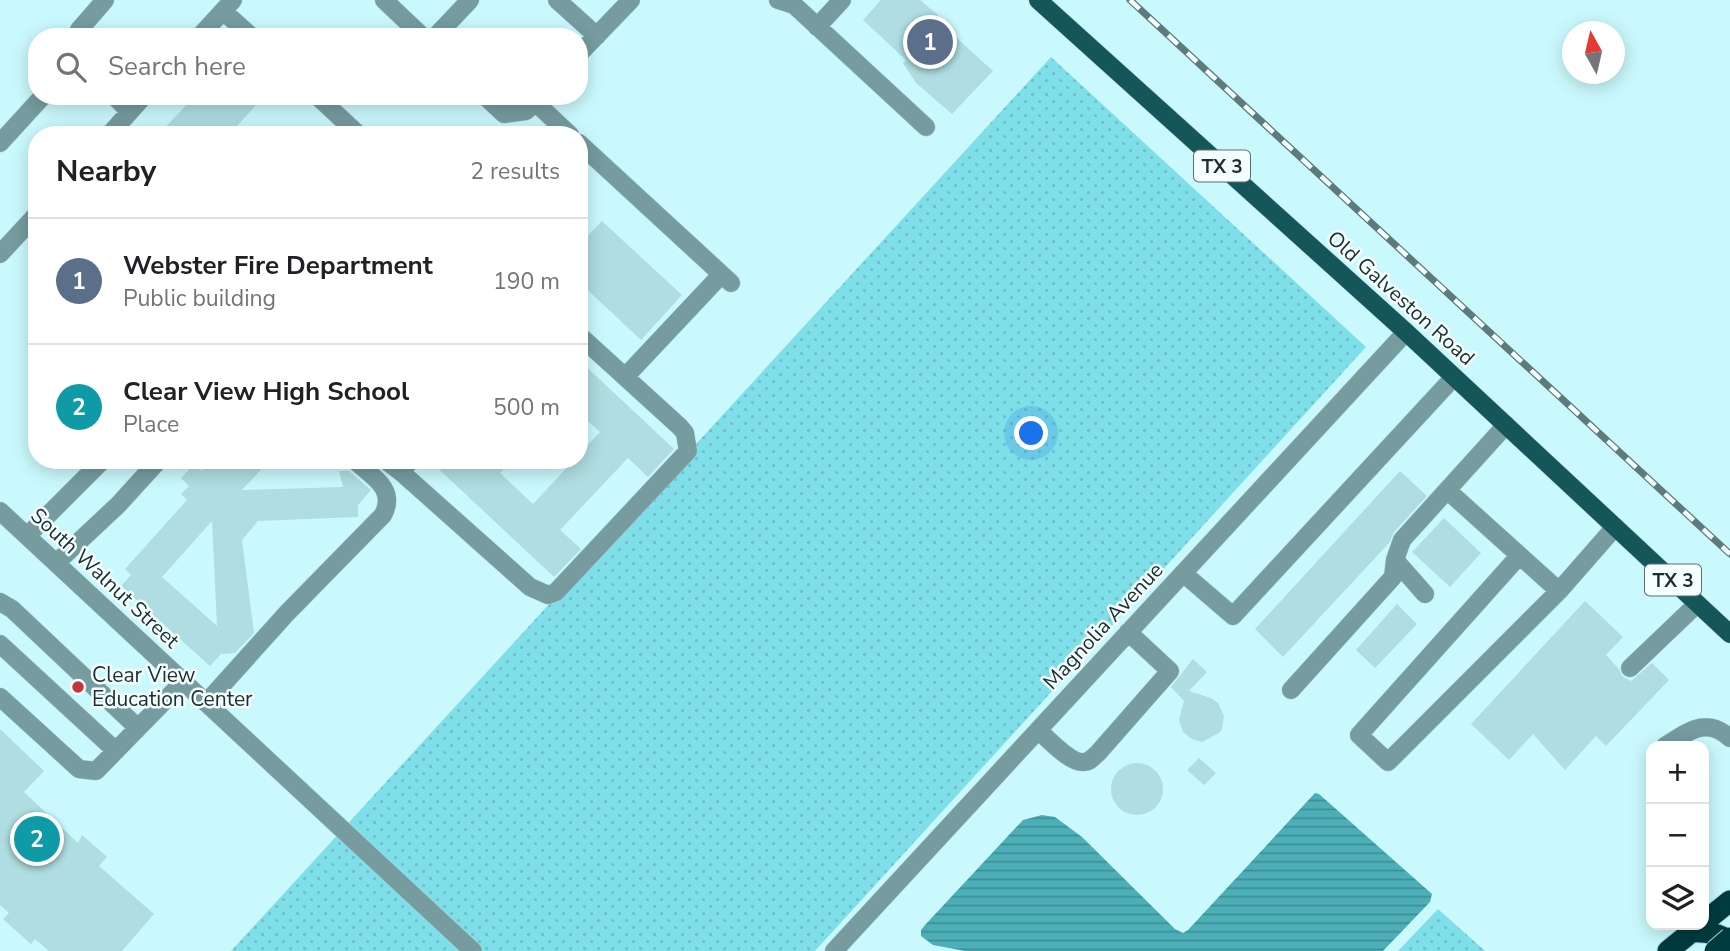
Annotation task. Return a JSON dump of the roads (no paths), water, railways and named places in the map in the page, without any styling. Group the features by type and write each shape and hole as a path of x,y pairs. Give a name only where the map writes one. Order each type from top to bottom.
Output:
{"highway":[{"path":"1709,917 1730,901"},
{"path":"1668,951 1693,930"},
{"path":"1700,930 1730,940 1715,951"}],"main road":[{"name":"Old Galveston Road","path":"1038,0 1406,332 1730,634"}],"street":[{"path":"81,28 105,0"},
{"path":"384,0 414,28"},
{"path":"444,28 470,0"},
{"path":"557,0 597,36"},
{"path":"588,45 631,0"},
{"path":"778,0 794,5 926,127"},
{"path":"817,27 842,0"},
{"path":"207,28 228,5 245,28"},
{"path":"0,143 35,105"},
{"path":"123,105 130,112"},
{"path":"117,126 137,105"},
{"path":"327,105 349,126"},
{"path":"494,105 504,114 526,111 532,105"},
{"path":"542,105 562,126"},
{"path":"588,151 726,279 625,377"},
{"path":"0,254 28,224"},
{"name":"Magnolia Avenue","path":"834,951 1406,332"},
{"path":"409,469 530,587 548,595 556,592 688,451 685,433 680,427 588,343"},
{"path":"1183,573 1233,616 1454,377"},
{"path":"1291,690 1393,577 1402,540 1506,425"},
{"path":"27,536 94,469"},
{"path":"55,563 118,505 151,469"},
{"path":"206,703 287,613 383,515 388,506 388,497 383,486 364,469"},
{"path":"1447,490 1559,591"},
{"name":"South Walnut Street","path":"2,516 27,536 473,951"},
{"path":"1519,556 1359,735 1388,762 1559,591 1615,527"},
{"path":"1395,560 1425,594"},
{"path":"0,602 12,609 138,729"},
{"path":"1630,668 1698,604"},
{"path":"1038,730 1080,763 1088,762 1098,753 1170,671 1128,632"},
{"path":"0,644 116,751"},
{"path":"0,697 79,769 96,771 183,682"},
{"path":"1674,741 1703,726 1711,726 1730,738"}],"railway":[{"path":"1130,0 1730,554"}],"place":[{"name":"Webster Fire Department","path":"930,42"},
{"name":"Clear View Education Center","path":"78,687"},
{"name":"Clear View High School","path":"37,839"}]}
